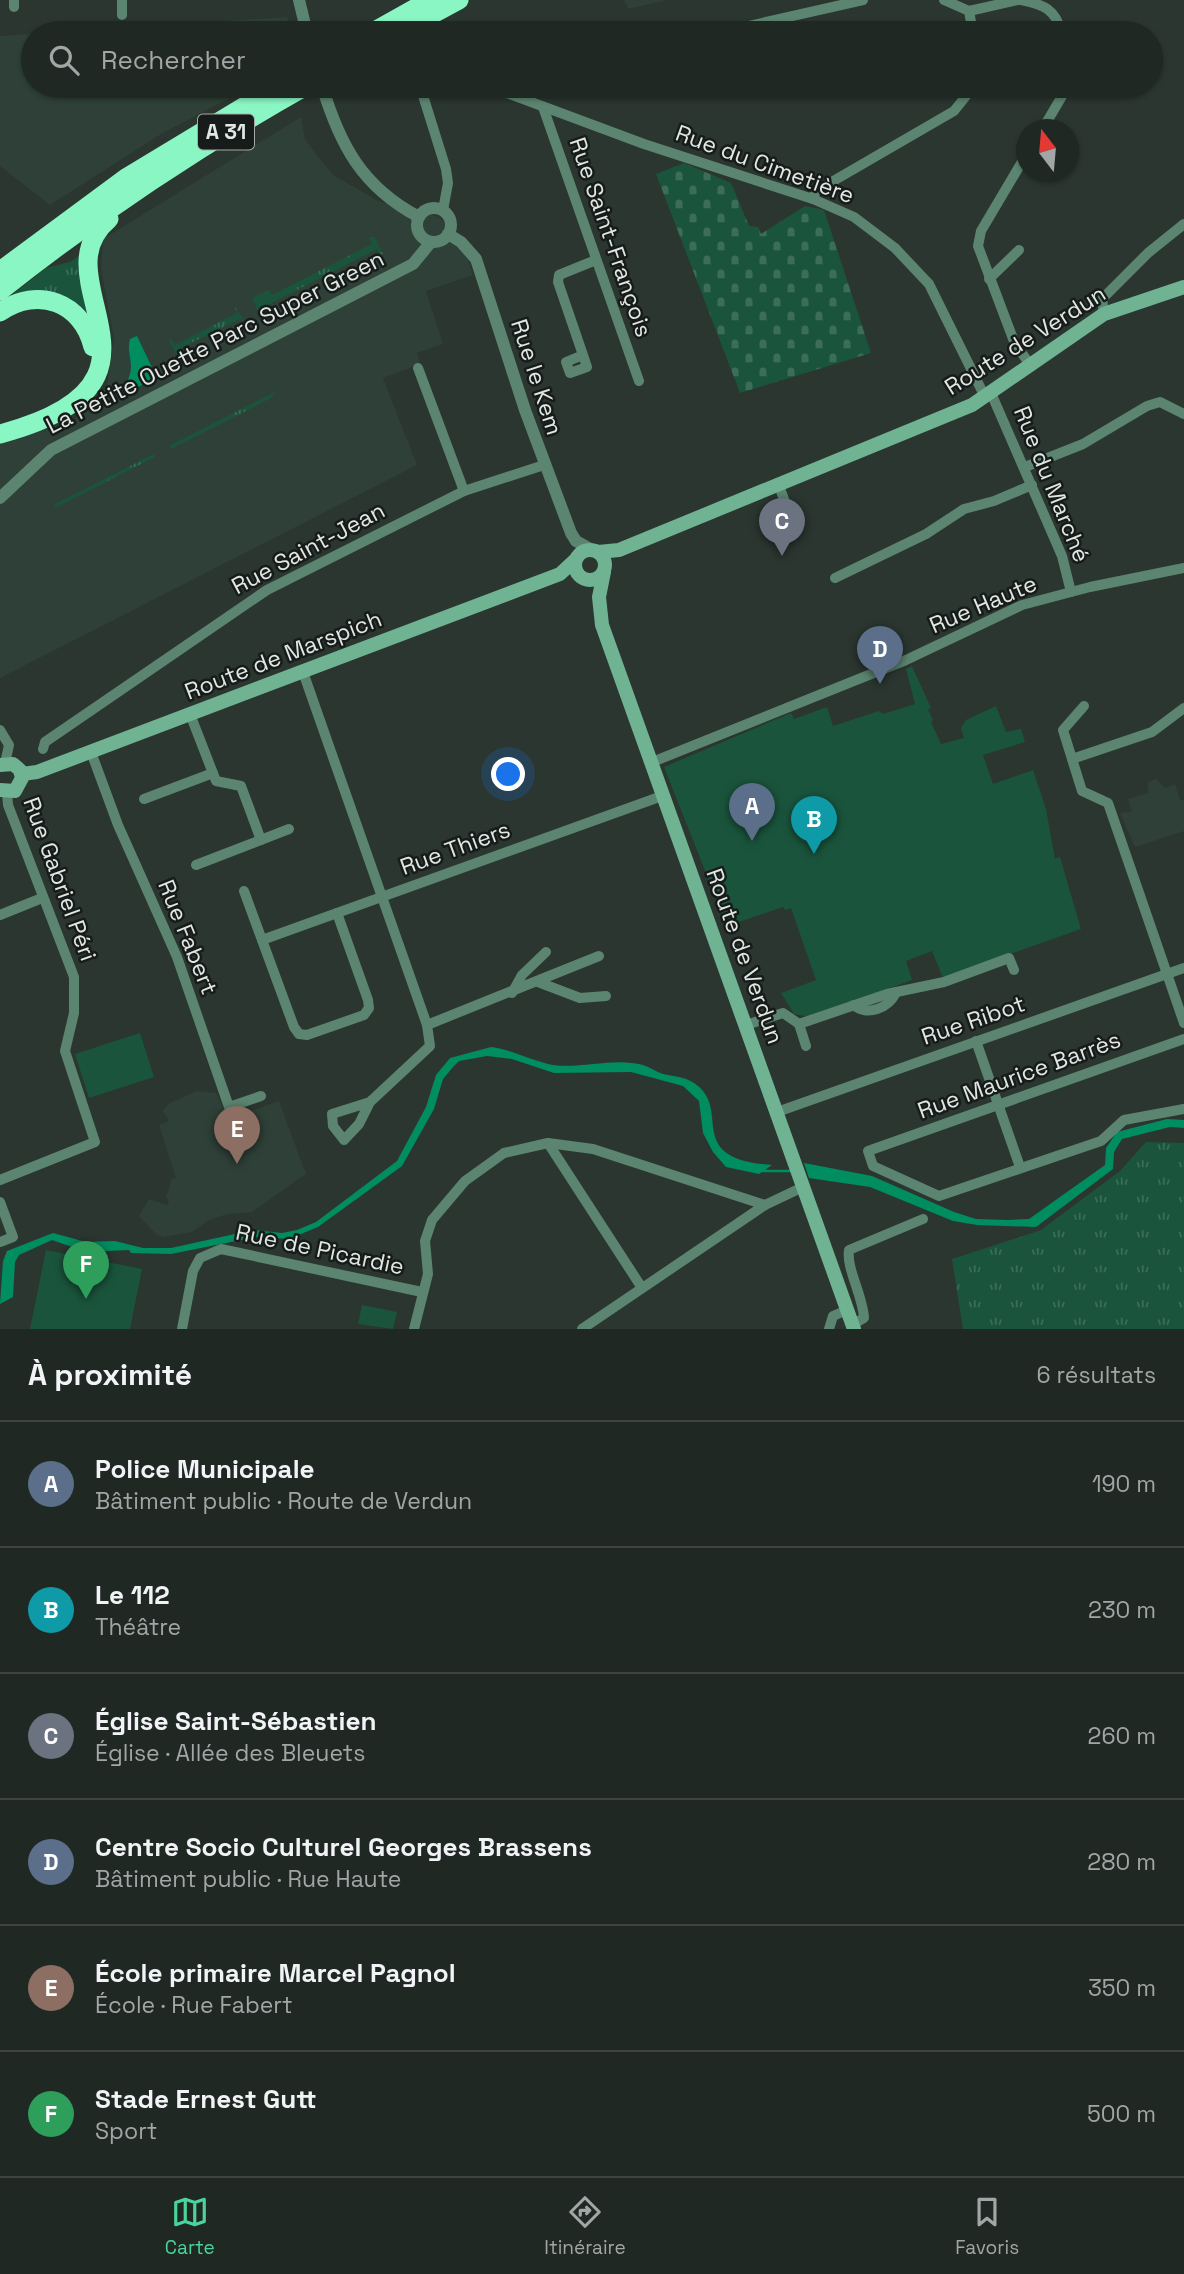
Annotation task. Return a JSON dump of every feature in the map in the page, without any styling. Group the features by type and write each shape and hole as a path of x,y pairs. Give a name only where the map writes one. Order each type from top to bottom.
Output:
{"highway":[{"path":"392,21 430,0"},
{"path":"420,21 459,0"},
{"name":"A 31","path":"0,271 126,178 258,98"},
{"name":"A 31","path":"0,291 61,242 147,181 286,98"},
{"path":"0,256 107,181 126,178"},
{"path":"0,435 66,409 89,387 100,369 104,347 89,279 87,255 92,236 147,181"},
{"path":"0,313 16,303 32,299 54,300 72,310 86,324 93,345 94,364 89,387"},
{"path":"0,425 47,418"}],"main road":[{"name":"Route de Verdun","path":"599,597 579,568 595,551 619,550 988,395 1029,363 1104,314 1184,287"},
{"name":"Route de Verdun","path":"619,550 604,570 599,597 602,625 853,1327"},
{"path":"579,568 597,579 604,570 604,559 595,551"},
{"name":"Route de Marspich","path":"22,774 37,772 579,568"},
{"path":"2,764 13,764 22,774 20,785 4,791"}],"street":[{"path":"122,0 122,15"},
{"path":"299,0 304,21"},
{"path":"771,21 863,0"},
{"path":"948,2 969,11 1019,0 1051,9 1056,21"},
{"path":"969,11 971,21"},
{"path":"326,98 343,140 359,169 388,199 418,216"},
{"path":"424,98 446,170 448,183 443,210 451,224 448,234 441,241 426,240 416,227 418,216 427,209 443,210"},
{"name":"Rue du Cimetière","path":"520,98 671,153 813,199 846,213 878,235 929,284 988,395"},
{"path":"813,199 816,191 954,111 964,98"},
{"path":"1048,119 1061,98"},
{"name":"Rue Saint-François","path":"544,107 639,381"},
{"path":"1016,174 978,239 989,279 1015,344 1029,363"},
{"path":"1104,314 1102,299 1148,253 1184,224"},
{"name":"Rue le Kem","path":"448,234 461,242 476,259 544,465 576,541 579,568"},
{"name":"La Petite Ouette Parc Super Green","path":"0,498 51,450 413,264 426,240"},
{"path":"989,279 1019,250"},
{"path":"583,355 558,282 559,275 596,260"},
{"path":"418,368 464,491"},
{"name":"Rue du Marché","path":"988,395 1025,467 1062,556 1071,592"},
{"path":"1025,467 1083,444 1147,405 1160,402 1184,414"},
{"name":"Rue Saint-Jean","path":"43,750 45,742 267,590 464,491 544,465"},
{"path":"778,483 785,502"},
{"path":"835,578 926,534 964,509 994,501 1032,485"},
{"path":"576,541 595,551"},
{"name":"Rue Haute","path":"650,763 906,660 1022,605 1184,568"},
{"path":"303,672 427,1025 430,1046 370,1102"},
{"path":"1084,706 1063,730 1082,791 1108,803 1184,1023"},
{"path":"1072,759 1152,732 1184,708"},
{"path":"190,714 216,780 241,786 261,840"},
{"path":"0,730 9,745 2,764"},
{"name":"Rue Fabert","path":"91,752 118,825 177,957 229,1107 261,1096"},
{"path":"144,799 213,773"},
{"name":"Rue Gabriel Péri","path":"0,1180 94,1142 65,1051 75,1013 74,977 42,898 4,791"},
{"name":"Rue Thiers","path":"262,940 662,796"},
{"path":"196,865 289,830"},
{"path":"244,891 294,1027 299,1034 307,1035 363,1015 369,1009 369,1000 337,913"},
{"path":"0,915 42,898"},
{"path":"512,993 522,975 546,952"},
{"path":"427,1025 599,956"},
{"path":"799,1024 896,992 944,982 1009,958 1013,970"},
{"name":"Rue Ribot","path":"777,1112 1184,968"},
{"path":"538,982 580,998 606,996"},
{"path":"746,1025 783,1013 799,1024 806,1046"},
{"name":"Rue Maurice Barrès","path":"1020,1167 939,1196 873,1166 868,1151 1184,1039"},
{"path":"976,1041 1020,1167 1101,1141 1125,1119 1184,1109"},
{"path":"548,1143 642,1288"},
{"path":"414,1329 428,1274 425,1241 432,1220 465,1181 504,1153 548,1143 593,1149 765,1205"},
{"path":"582,1329 765,1205 803,1187"},
{"path":"0,1242 13,1237 1,1206"},
{"path":"853,1327 864,1318 864,1309 848,1258 849,1250 911,1227 923,1219"},
{"name":"Rue de Picardie","path":"182,1329 193,1271 200,1258 221,1249 422,1292"},
{"path":"829,1329 833,1317 847,1310"}],"shaded area":[{"path":"624,0 667,0 628,9"},
{"path":"287,17 288,21 227,21"},
{"path":"21,35 21,98 230,98 161,134 50,205 0,166 0,36"},
{"path":"301,117 305,140 333,175 378,201 440,217 465,250 473,275 426,291 443,344 417,353 420,364 383,378 417,465 0,678 0,441 73,421 107,387 114,338 101,270 103,239"},
{"path":"137,336 156,376 126,395 131,367 129,343 130,339"},
{"path":"1156,779 1165,788 1175,784 1180,800 1184,800 1184,831 1135,847 1120,813 1132,811 1128,799 1148,793 1148,782"},
{"path":"491,1047 553,1065 632,1063 687,1079 705,1094 718,1143 727,1153 744,1161 772,1165 759,1174 726,1167 713,1152 703,1133 699,1101 683,1086 631,1072 554,1073 512,1059 487,1056 459,1061 443,1079 434,1109 402,1166 318,1227 289,1239 256,1237 171,1254 131,1253 129,1250 86,1252 52,1240 19,1255 15,1262 13,1297 0,1304 3,1261 7,1251 53,1233 86,1242 115,1241 143,1248 171,1248 253,1230 282,1233 316,1222 397,1161 426,1107 436,1075 450,1058"},
{"path":"197,1091 216,1093 225,1111 235,1117 279,1101 306,1174 252,1212 227,1214 207,1221 192,1232 164,1237 157,1235 139,1216 149,1199 167,1205 169,1200 166,1198 172,1179 176,1178 159,1125 169,1121 163,1110 170,1103"},
{"path":"1167,1119 1184,1120 1184,1128 1170,1127 1122,1139 1114,1152 1113,1169 1036,1227 977,1225 953,1221 870,1187 809,1178 804,1163 872,1176 976,1219 1029,1219 1105,1165 1106,1148 1117,1132"}],"green space":[{"path":"684,163 731,183 749,226 758,227 761,234 805,206 824,210 871,353 740,393 656,174"},
{"path":"374,236 383,254 380,255 377,249 260,309 260,316 252,298 269,290 272,295 372,244 370,238"},
{"path":"79,256 89,309 86,312 69,299 52,293 12,295 46,268 70,262"},
{"path":"234,306 245,322 240,319 177,350 178,358 169,340 175,345 237,313"},
{"path":"277,391 271,398 171,449 169,446"},
{"path":"154,454 155,457 55,508 55,504"},
{"path":"912,666 931,708 928,709 933,720 931,722 941,744 964,738 961,728 966,720 996,706 1006,732 1021,729 1025,742 983,755 993,784 1033,770 1046,809 1055,859 1060,857 1081,929 943,978 932,951 906,961 912,980 811,1017 794,1014 781,993 816,980 791,908 785,910 783,907 727,926 664,767 791,713 794,719 827,707 833,726 879,711 883,714 915,704 906,669"},
{"path":"140,1033 154,1077 89,1098 75,1054"},
{"path":"1146,1142 1184,1143 1184,1329 963,1329 952,1259 1041,1230 1120,1171"},
{"path":"46,1250 142,1269 130,1329 30,1329"},
{"path":"362,1305 397,1312 393,1329 358,1324"}],"waterway":[{"path":"760,1171 792,1171"}],"place":[{"name":"Église Saint-Sébastien","path":"782,556"},
{"name":"Centre Socio Culturel Georges Brassens","path":"880,684"},
{"name":"Police Municipale","path":"752,841"},
{"name":"Le 112","path":"814,854"},
{"name":"École primaire Marcel Pagnol","path":"237,1164"},
{"name":"Stade Ernest Gutt","path":"86,1299"}]}
